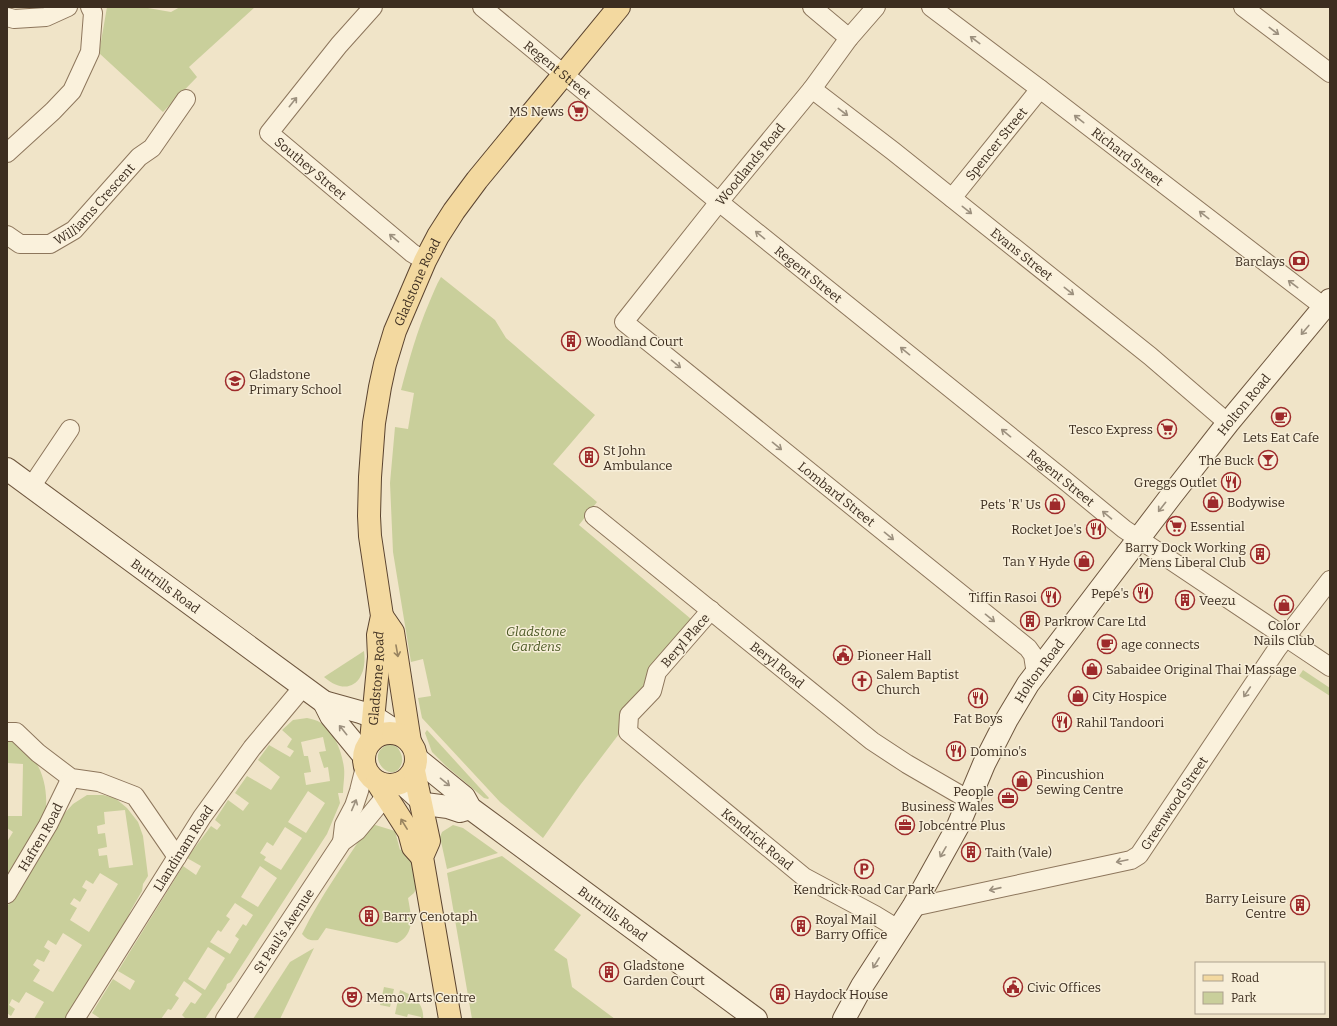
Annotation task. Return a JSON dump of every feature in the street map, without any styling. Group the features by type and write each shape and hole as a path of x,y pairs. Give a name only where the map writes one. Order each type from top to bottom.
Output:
{"main road":[{"name":"Gladstone Road","path":"422,857 413,847 391,765 374,717 379,657 378,635 382,616 372,554 369,516 370,477 374,423 385,364 405,305 438,236 454,211 477,180 619,7"},
{"name":"Gladstone Road","path":"382,616 394,632 391,765 420,801 428,841 422,857 450,1019"}],"street":[{"path":"9,21 46,17 68,7"},
{"path":"7,153 53,111 72,91 90,52 93,13 90,7"},
{"name":"Southey Street","path":"373,7 340,45 269,133 406,248 425,261"},
{"name":"Regent Street","path":"482,7 719,202 1124,529 1330,667"},
{"path":"812,7 849,38"},
{"name":"Woodlands Road","path":"624,322 719,202 812,89 849,38 876,7"},
{"name":"Richard Street","path":"931,7 1327,304"},
{"path":"1243,7 1330,73"},
{"name":"Evans Street","path":"812,89 893,150 1150,356 1228,423"},
{"name":"Spencer Street","path":"952,198 1040,89"},
{"name":"Williams Crescent","path":"7,235 20,244 50,244 74,230 139,157 152,148 186,99"},
{"name":"Holton Road","path":"844,1019 862,986 912,907 958,826 977,779 1007,719 1036,674 1103,587 1138,538 1228,423 1327,304"},
{"name":"Lombard Street","path":"624,322 1028,648 1033,655 1036,674"},
{"path":"31,487 70,429"},
{"name":"Buttrills Road","path":"7,469 324,702 374,717"},
{"name":"Beryl Road","path":"594,516 872,741 907,764 969,800"},
{"name":"Greenwood Street","path":"912,907 1131,860 1139,855 1285,637 1330,580"},
{"name":"Beryl Place","path":"628,732 629,715 652,691 657,672 711,610"},
{"name":"Llandinam Road","path":"75,1019 202,817 252,748 303,687"},
{"name":"Buttrills Road","path":"324,702 331,716 391,765 464,797 470,808 756,1019"},
{"path":"12,732 71,778 98,782 135,796 177,857"},
{"name":"Kendrick Road","path":"628,732 804,877 875,915 898,930"},
{"name":"St Paul's Avenue","path":"226,1019 342,842 358,832 391,765"},
{"name":"St Paul's Avenue","path":"342,842 344,825 354,806 359,791 391,765"},
{"name":"Hafren Road","path":"7,894 48,825 71,778"},
{"path":"420,801 425,804 448,807 460,811 470,808"}],"green space":[{"path":"107,7 142,7 171,12 180,7 255,7 189,67 197,77 163,112 99,53"},
{"name":"Gladstone Gardens","path":"441,277 495,320 506,338 595,415 553,464 597,502 579,525 691,619 648,673 643,689 619,719 619,734 543,838 500,802 422,718 418,698 431,696 423,659 411,662 393,552 390,483 395,427 408,429 414,393 401,390 421,324"},
{"path":"364,651 363,670 360,678 355,683 349,686 341,686 324,677"},
{"path":"1303,670 1330,688 1330,696 1299,676"},
{"path":"307,718 321,723 334,737 342,756 344,771 343,793 338,793 340,803 327,834 231,982 227,984 226,988 205,1019 186,1019 182,1015 191,1002 195,1004 202,994 184,981 175,995 179,998 171,1010 168,1009 161,1019 101,1019 92,1013 113,979 130,990 135,981 118,971 183,866 196,875 201,866 187,858 211,826 217,830 221,825 215,820 228,800 243,811 249,803 235,793 247,776 271,790 280,777 258,760 269,745 290,757 294,751 287,747 292,739 282,730 293,720","holes":["323,737 326,751 319,752 324,768 328,767 330,781 306,785 304,773 311,772 308,756 304,756 301,742","308,791 325,803 306,833 288,822","285,827 302,838 281,870 264,860 266,857 260,853 267,842 273,846","260,866 277,878 258,907 241,897","235,903 253,915 246,926 243,924 235,936 239,939 230,954 210,942 218,930 221,932 230,919 226,916","208,947 225,958 205,990 188,979"]},
{"path":"427,730 489,798 488,799 484,798 446,766 432,752 425,733"},
{"path":"7,740 28,752 35,761 44,782 46,805 45,817 7,889 7,842 13,832 7,828 7,816 22,816 23,764 7,763"},
{"path":"390,744 397,747 402,758 402,763 397,771 391,772 381,766 378,760 378,754 382,748"},
{"path":"87,795 103,795 115,798 127,808 138,822 143,836 148,876 143,884 142,891 125,923 65,1019 34,1019 44,1002 26,992 19,1003 12,999 9,1005 15,1009 11,1016 7,1013 7,907 63,815 73,804","holes":["125,810 133,865 109,868 107,855 99,856 98,849 107,847 105,833 98,834 97,826 105,824 104,812","100,873 118,884 89,932 70,920 77,908 70,904 74,898 80,902 87,890 82,887 86,880 93,884","63,933 82,945 53,992 33,981 40,970 33,965 37,959 44,962 50,951 44,947 48,940 56,945"]},
{"path":"372,824 395,831 400,850 407,847 420,881 414,893 408,898 411,924 407,935 397,943 326,928 318,940 307,939 302,934 317,906 368,827"},
{"path":"453,825 463,828 498,853 447,869 440,837 442,832"},
{"path":"502,856 581,915 554,950 567,959 572,987 615,1019 472,1019 447,873"},
{"path":"314,948 280,1019 253,1019 290,962"},
{"path":"384,987 394,989 390,1007 380,1005"},
{"path":"400,990 417,1000 422,1009 423,1019 421,1019 421,1017 408,1014 407,1017 395,1014"}],"place":[{"name":"MS News","path":"578,111"},
{"name":"Barclays","path":"1299,261"},
{"name":"Woodland Court","path":"571,341"},
{"name":"Gladstone Primary School","path":"235,381"},
{"name":"Lets Eat Cafe","path":"1281,417"},
{"name":"Tesco Express","path":"1167,429"},
{"name":"St John Ambulance","path":"589,457"},
{"name":"The Buck","path":"1268,460"},
{"name":"Greggs Outlet","path":"1231,482"},
{"name":"Bodywise","path":"1213,502"},
{"name":"Pets 'R' Us","path":"1055,504"},
{"name":"Essential","path":"1176,526"},
{"name":"Rocket Joe's","path":"1096,529"},
{"name":"Barry Dock Working Mens Liberal Club","path":"1260,554"},
{"name":"Tan Y Hyde","path":"1084,561"},
{"name":"Pepe's","path":"1143,593"},
{"name":"Tiffin Rasoi","path":"1051,597"},
{"name":"Veezu","path":"1185,600"},
{"name":"Color Nails Club","path":"1284,605"},
{"name":"Parkrow Care Ltd","path":"1030,621"},
{"name":"age connects","path":"1107,644"},
{"name":"Pioneer Hall","path":"843,655"},
{"name":"Sabaidee Original Thai Massage","path":"1092,669"},
{"name":"Salem Baptist Church","path":"862,681"},
{"name":"City Hospice","path":"1078,696"},
{"name":"Fat Boys","path":"978,698"},
{"name":"Rahil Tandoori","path":"1062,722"},
{"name":"Domino's","path":"956,751"},
{"name":"Pincushion Sewing Centre","path":"1022,781"},
{"name":"People Business Wales","path":"1008,798"},
{"name":"Jobcentre Plus","path":"905,825"},
{"name":"Taith (Vale)","path":"971,852"},
{"name":"Kendrick Road Car Park","path":"864,869"},
{"name":"Barry Leisure Centre","path":"1300,905"},
{"name":"Barry Cenotaph","path":"369,916"},
{"name":"Royal Mail Barry Office","path":"801,926"},
{"name":"Gladstone Garden Court","path":"609,972"},
{"name":"Civic Offices","path":"1013,987"},
{"name":"Haydock House","path":"780,994"},
{"name":"Memo Arts Centre","path":"352,997"}]}
